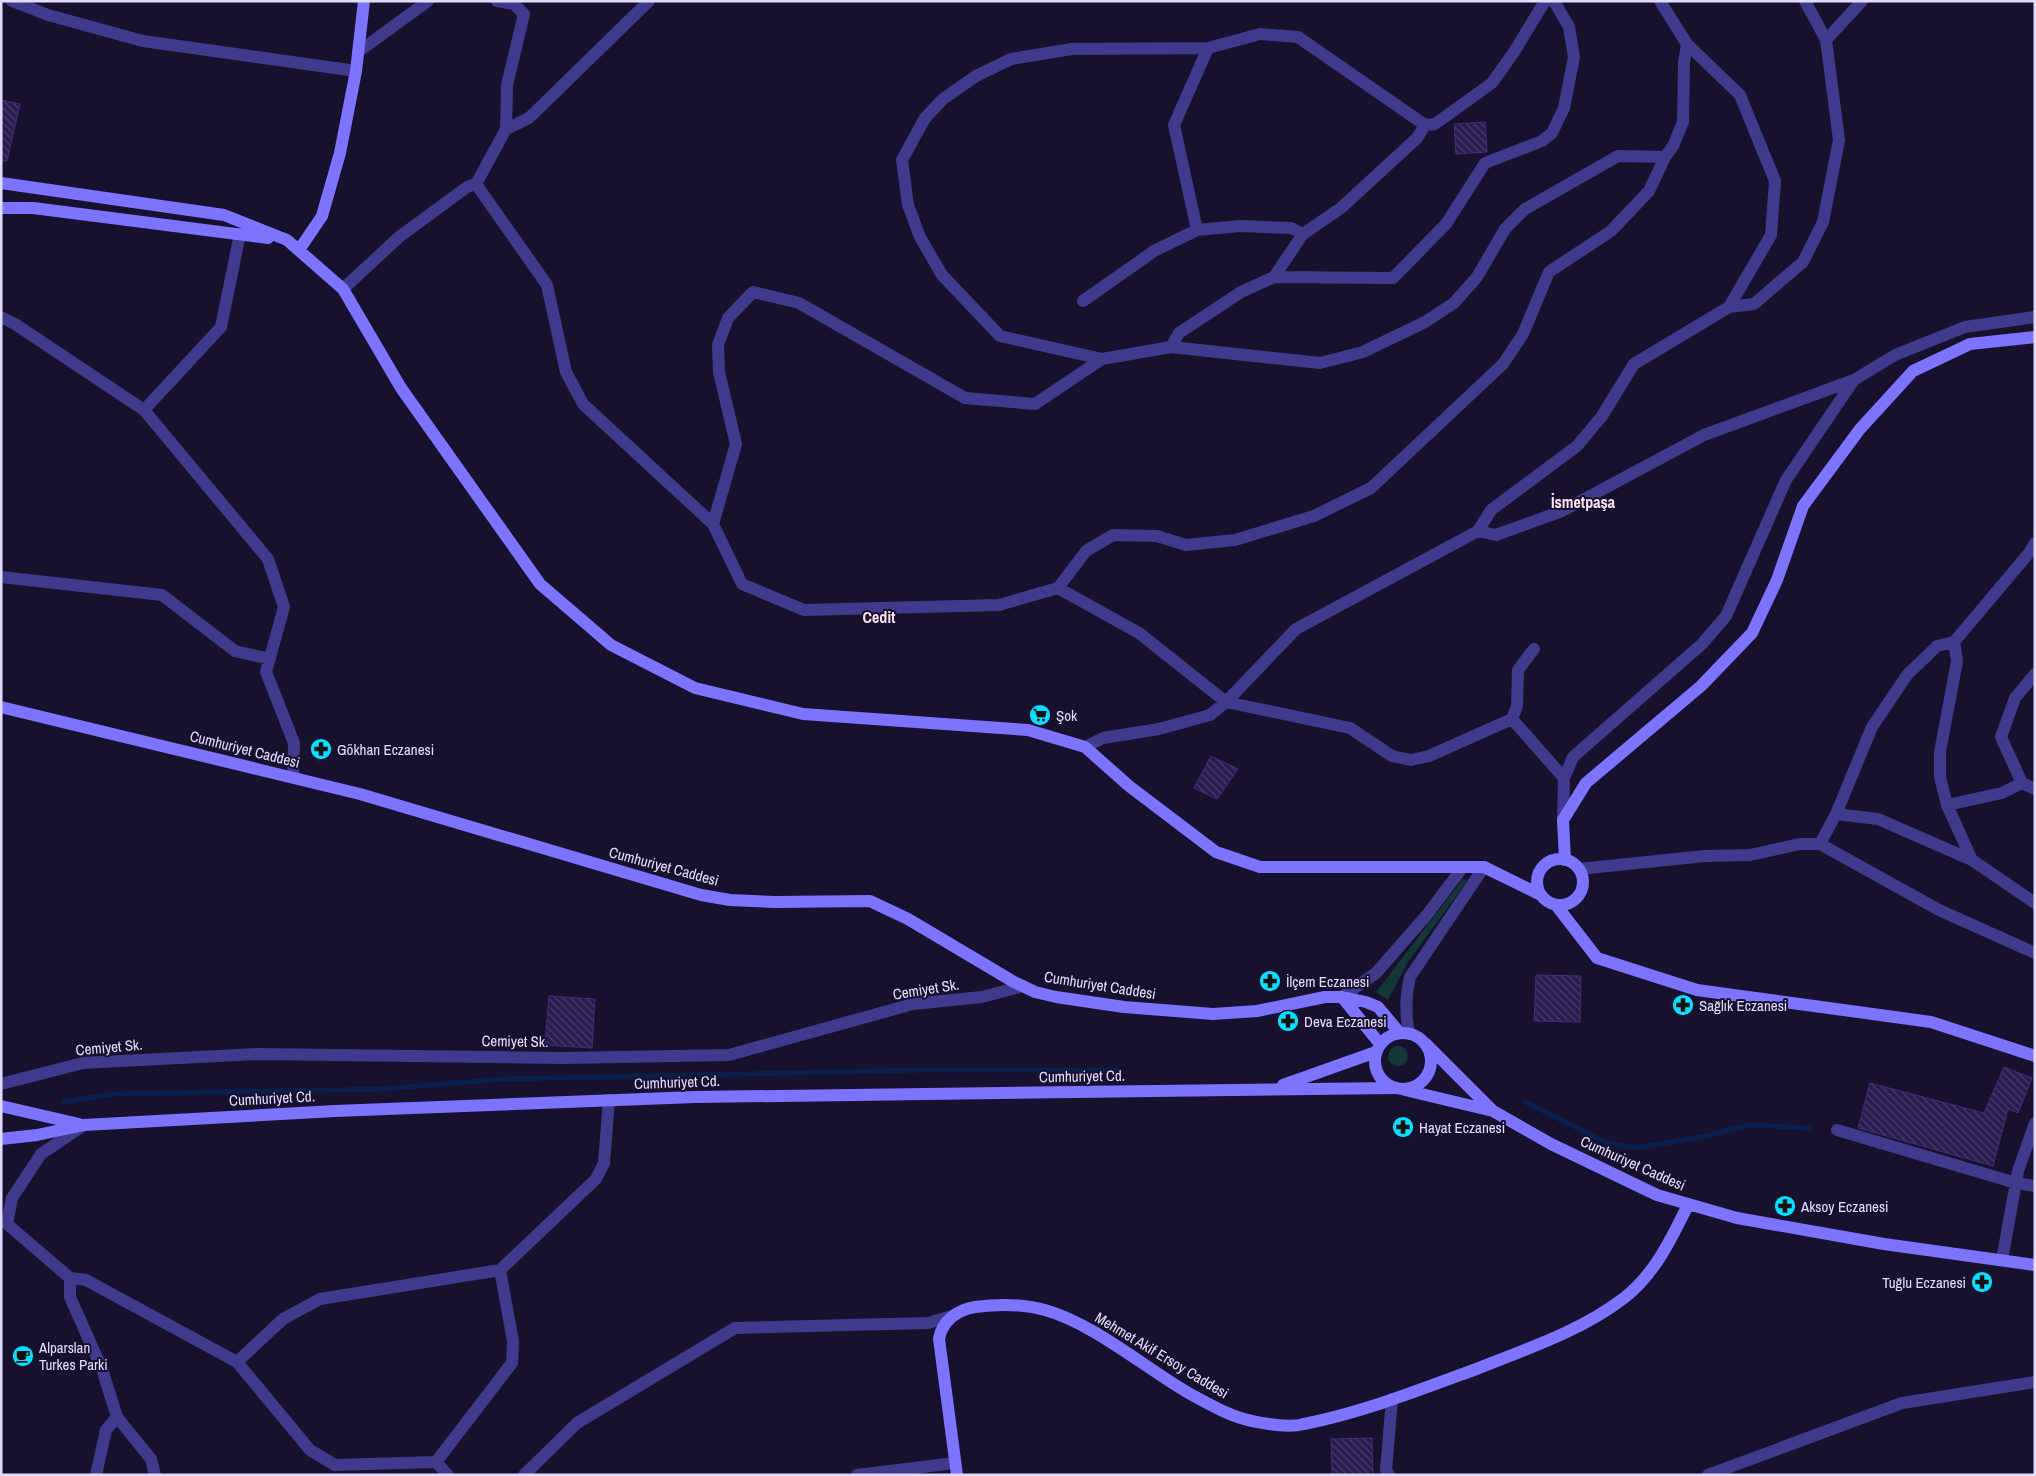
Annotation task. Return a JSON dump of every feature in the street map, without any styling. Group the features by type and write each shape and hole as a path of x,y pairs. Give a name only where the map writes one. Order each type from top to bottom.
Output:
{"street":[{"path":"12,1 48,15 143,41 356,71"},
{"path":"299,250 322,216 340,153 356,71 364,1"},
{"path":"358,52 428,1"},
{"path":"343,290 399,237 467,187 476,184 506,129 507,85 524,14 514,4 497,1"},
{"path":"506,129 529,118 649,1"},
{"path":"1545,1 1514,52 1492,83 1435,124 1425,125 1298,37 1260,34 1208,48 1072,49 1011,59 976,76 943,99 925,118 902,160 908,205 920,237 942,275 1000,336 1102,359 1171,347 1320,363 1363,352 1425,322 1454,303 1476,277 1505,229 1525,209 1618,156 1664,157"},
{"path":"1171,347 1179,333 1241,292 1274,277 1393,278 1446,224 1485,163 1542,141 1552,132 1564,108 1574,58 1569,27 1554,1"},
{"path":"1660,1 1687,44 1740,95 1775,181 1771,235 1729,307"},
{"path":"1085,747 1103,738 1159,729 1210,715 1226,702 1296,630 1478,531 1491,510 1577,446 1602,416 1634,364 1729,307 1754,304 1804,262 1823,222 1839,140 1826,40 1804,1"},
{"path":"1826,40 1862,1"},
{"path":"476,184 547,285 566,372 583,404 712,524 742,584 804,610 999,605 1058,588 1086,551 1113,535 1157,536 1186,545 1235,540 1314,516 1371,488 1504,364 1523,334 1549,272 1611,231 1649,191 1664,157 1673,146 1683,122 1684,62 1687,44"},
{"path":"1197,230 1174,124 1208,48"},
{"path":"1274,277 1304,234 1341,208 1418,138 1425,125"},
{"path":"1,183 224,215 288,240 343,290 402,388 540,584 611,645 695,688 803,714 1028,730 1085,747 1129,786 1216,852 1260,867 1484,867 1541,895 1548,902 1556,905 1565,905 1580,895 1583,887 1579,869 1573,863 1565,860 1547,863 1541,869 1538,878 1541,895"},
{"path":"1,208 33,208 288,240"},
{"path":"1082,301 1154,251 1197,230 1240,226 1291,228 1304,234"},
{"path":"144,410 220,327 240,234"},
{"path":"712,524 736,444 719,372 718,345 728,318 753,292 799,303 965,398 1035,404 1102,359"},
{"path":"1,317 15,324 144,410 268,559 284,607 266,672 294,743 293,778"},
{"path":"1478,531 1496,535 1562,511 1704,435 1854,380 1895,355 1965,327 2035,317"},
{"path":"1562,820 1586,783 1702,686 1752,633 1777,580 1803,506 1860,429 1913,371 1970,344 2035,337"},
{"path":"1565,860 1562,820 1564,778 1573,757 1702,644 1726,616 1786,480 1854,380"},
{"path":"1820,844 1836,814 1872,727 1907,676 1937,646 1954,642 2030,553 2035,543"},
{"path":"1,577 162,595 235,651 270,659"},
{"path":"1058,588 1139,633 1226,702 1350,728 1392,756 1411,760 1429,756 1512,719 1517,706 1518,670 1534,649"},
{"path":"1954,642 1957,661 1940,752 1940,777 1947,805 1972,860"},
{"path":"2035,674 2015,698 2001,737 2022,783 2035,789"},
{"name":"Cumhuriyet Caddesi","path":"1,707 387,802 700,895 730,900 775,902 870,901 908,919 1023,986 1049,995 1088,1003 1213,1014 1258,1011 1325,997 1342,997 1378,1006 1404,1033"},
{"path":"1512,719 1564,778"},
{"path":"1947,805 2002,792 2022,783"},
{"path":"1836,814 1878,819 1972,860 2035,903"},
{"path":"1579,869 1706,856 1750,855 1800,844 1820,844 1939,910 2035,953"},
{"path":"1378,1048 1342,997 1376,974 1426,916 1463,867"},
{"path":"1404,1033 1410,977 1484,867"},
{"path":"1556,905 1597,958 1697,990 1931,1022 2035,1056"},
{"name":"Cemiyet Sk.","path":"1,1084 83,1063 257,1054 563,1058 729,1055 914,1004 982,997 1023,986"},
{"path":"1404,1033 1425,1043 1431,1061 1428,1075 1418,1085 1399,1089 1387,1084 1378,1074 1374,1066 1378,1048 1386,1038 1404,1033"},
{"name":"Cumhuriyet Caddesi","path":"1425,1043 1493,1111 1516,1126 1657,1195 1688,1206 1747,1220 1884,1244 2035,1265"},
{"path":"1271,1089 1378,1048"},
{"name":"Cumhuriyet Caddesi","path":"1399,1089 1493,1111"},
{"name":"Cumhuriyet Cd.","path":"84,1125 335,1111 695,1097 1399,1089"},
{"path":"237,1362 283,1319 320,1299 500,1270 596,1178 604,1163 609,1100"},
{"path":"1,1106 84,1125"},
{"path":"2002,1260 2016,1183 2035,1123"},
{"path":"1,1139 37,1135 84,1125"},
{"path":"84,1125 41,1154 12,1198 7,1224 70,1278 86,1280 237,1362 310,1450 336,1465 436,1462 448,1475"},
{"path":"1838,1130 2016,1183 2035,1186"},
{"name":"Mehmet Akif Ersoy Caddesi","path":"952,1316 968,1308 988,1305 1022,1306 1045,1310 1093,1332 1170,1382 1207,1403 1249,1421 1302,1425 1392,1400 1547,1341 1592,1320 1624,1298 1654,1267 1669,1244 1688,1206"},
{"path":"436,1462 512,1363 513,1341 500,1270"},
{"path":"70,1278 70,1297 102,1369 117,1417 151,1459 155,1475"},
{"path":"857,1475 956,1469 939,1339 941,1328 952,1316"},
{"path":"524,1475 577,1423 735,1328 928,1323 952,1316"},
{"path":"1708,1475 1902,1403 2035,1382"},
{"path":"1389,1475 1386,1470 1392,1400"},
{"path":"96,1475 106,1430 117,1417"}],"green space":[{"path":"1463,879 1467,881 1408,962 1388,1000 1376,992"},
{"path":"1394,1046 1402,1046 1408,1052 1408,1060 1402,1066 1394,1066 1388,1060 1388,1052"}],"building":[{"path":"1,100 20,104 7,161 1,161"},
{"path":"1485,122 1487,152 1456,154 1454,124"},
{"path":"1211,756 1238,769 1217,799 1194,788"},
{"path":"1536,975 1581,976 1580,1022 1534,1021"},
{"path":"549,996 595,999 592,1048 545,1045"},
{"path":"2004,1067 2032,1078 2018,1113 2008,1109 1993,1166 1858,1128 1870,1083 1984,1113"},
{"path":"1372,1438 1373,1475 1332,1475 1331,1439"}],"waterway":[{"path":"63,1102 114,1094 383,1089 503,1079 924,1070 1117,1070"},
{"path":"1525,1102 1605,1142 1635,1148 1706,1136 1750,1125 1809,1128"}],"place":[{"name":"Şok","path":"1040,715"},
{"name":"Gökhan Eczanesi","path":"321,749"},
{"name":"İlçem Eczanesi","path":"1270,981"},
{"name":"Sağlık Eczanesi","path":"1683,1005"},
{"name":"Deva Eczanesi","path":"1288,1021"},
{"name":"Hayat Eczanesi","path":"1403,1127"},
{"name":"Aksoy Eczanesi","path":"1785,1206"},
{"name":"Tuğlu Eczanesi","path":"1982,1282"},
{"name":"Alparslan Turkes Parki","path":"23,1356"}],"district":[{"name":"İsmetpaşa","path":"1583,502"},
{"name":"Cedit","path":"879,617"}]}
